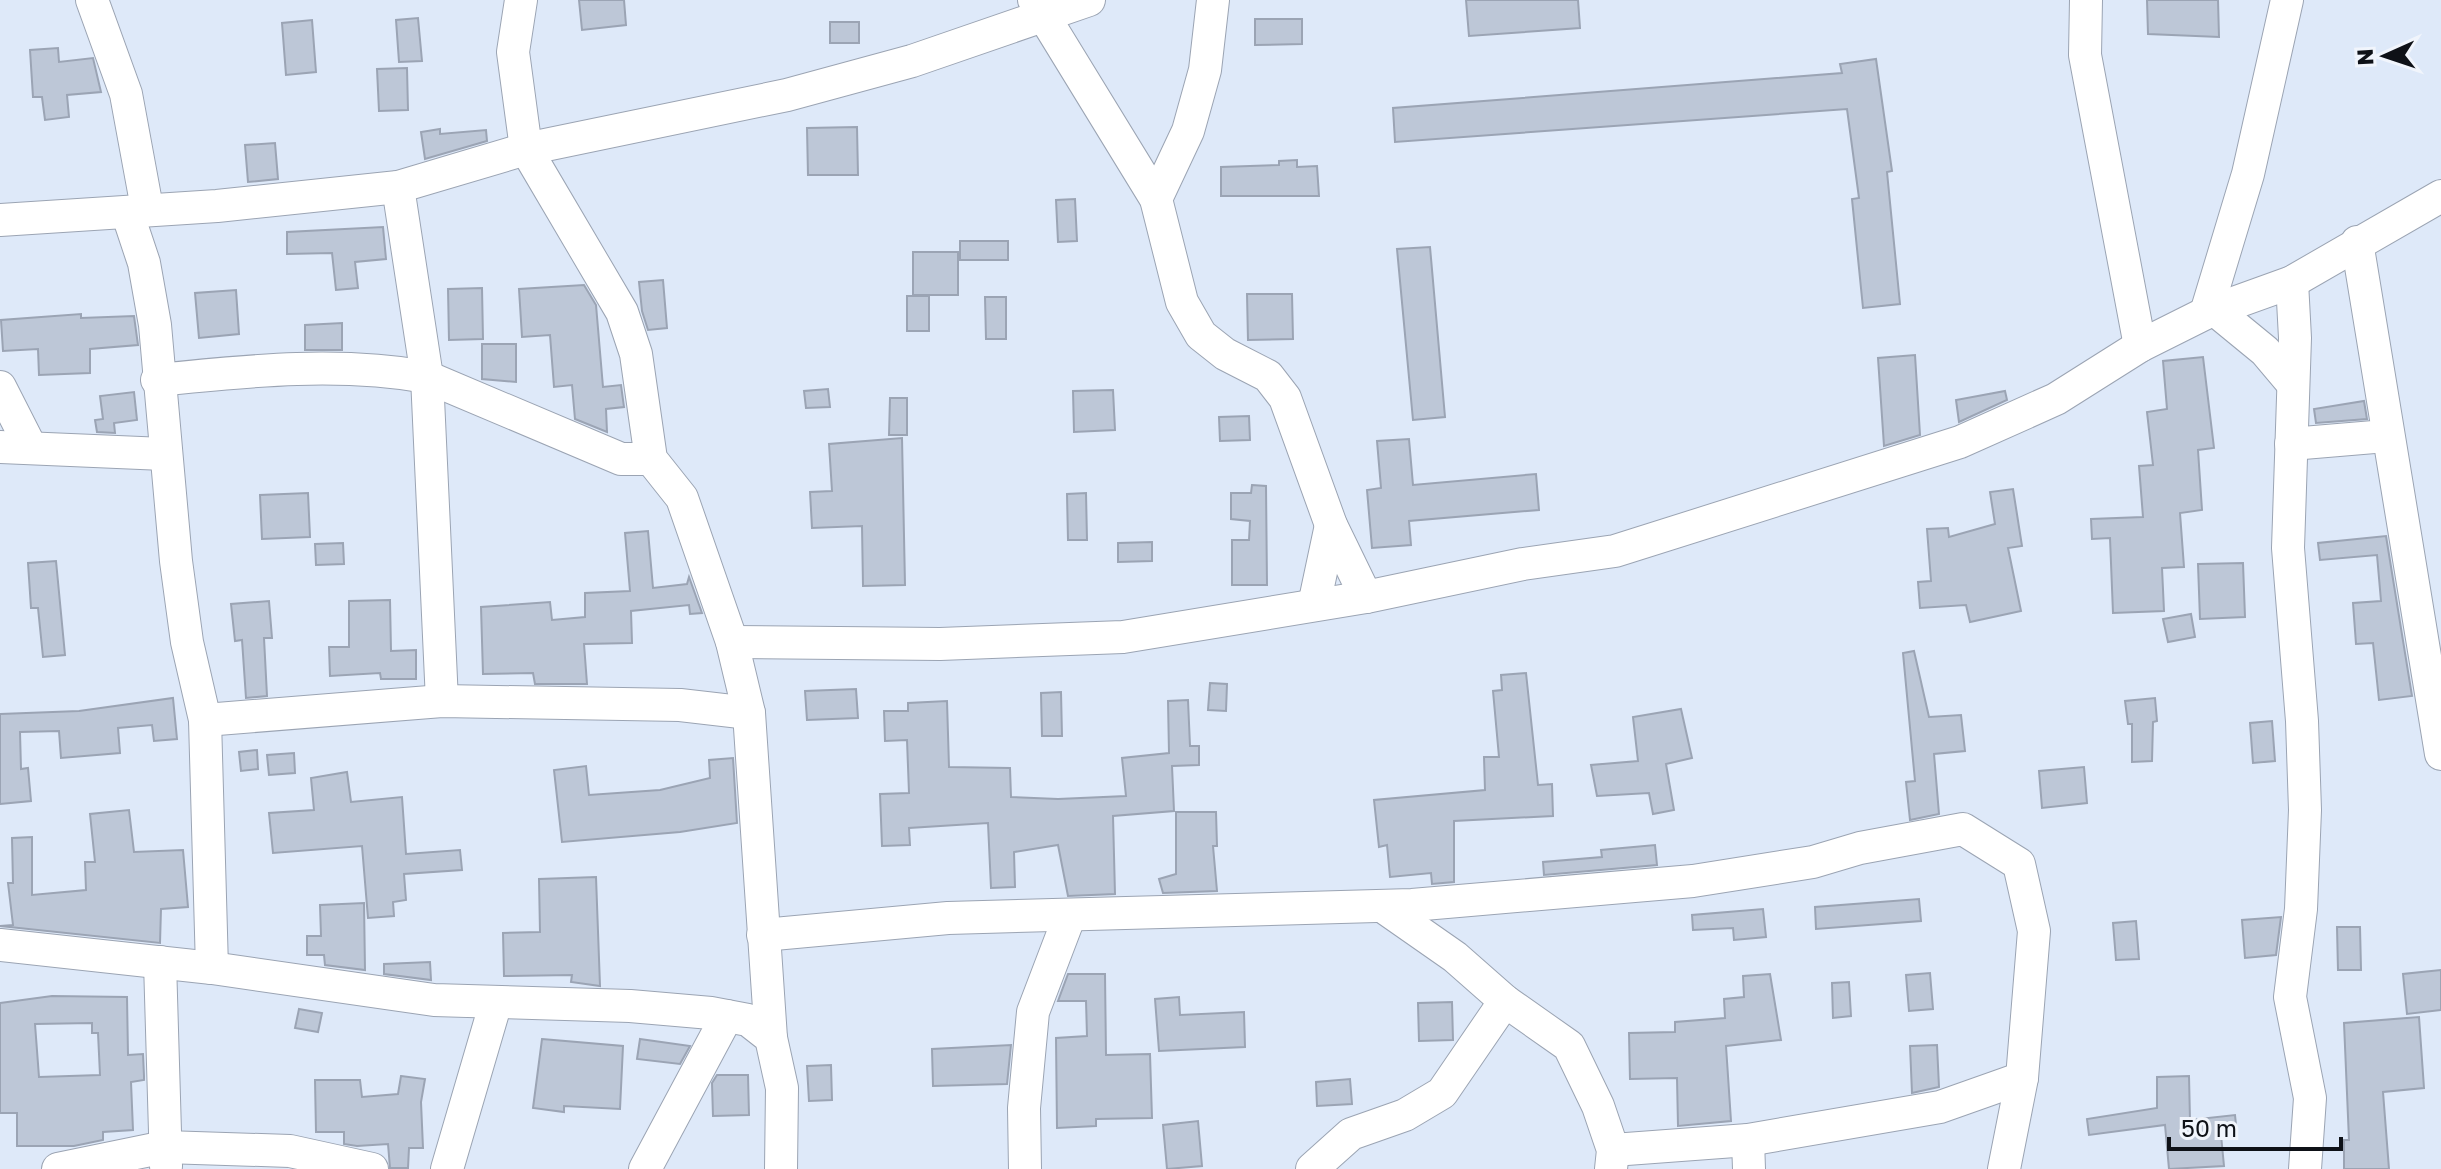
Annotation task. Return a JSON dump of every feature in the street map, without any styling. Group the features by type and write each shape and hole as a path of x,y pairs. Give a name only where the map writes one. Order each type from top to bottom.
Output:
{"street":[{"path":"92,0 126,94 137,210 155,325 164,454 187,642 205,720 212,968"},
{"path":"0,220 217,206 398,187 526,149 787,95 912,61 1040,8 1089,0"},
{"path":"1156,199 1192,116 1205,70 1213,0"},
{"path":"2086,0 2085,55 2140,346"},
{"path":"2210,312 2248,174 2287,0"},
{"path":"518,2 513,52 526,149 622,312 636,354 651,459 682,498 732,642 749,713 771,1038 782,1088 781,1169"},
{"path":"1040,8 1156,199 1182,302 1201,335 1225,354 1268,376 1285,398 1331,525 1366,597"},
{"path":"398,187 427,377 442,701"},
{"path":"732,642 940,644 1123,637 1366,597 1523,564 1615,551 1960,442 2056,399 2140,346 2210,312 2292,282 2441,196"},
{"path":"2357,242 2386,436 2441,754"},
{"path":"2292,282 2288,548 2302,721 2305,810 2301,909 2290,997 2310,1098 2305,1169"},
{"path":"2210,312 2265,351 2292,383"},
{"path":"157,380 259,370 340,368 427,377 621,459 651,459"},
{"path":"0,387 16,447 164,454"},
{"path":"2291,444 2386,436"},
{"path":"1314,605 1331,525"},
{"path":"205,720 442,701 680,705 749,713"},
{"path":"763,935 948,918 1382,906 1693,881 1813,862 1860,848 1963,829 2019,864 2033,915 2022,1078 2004,1169"},
{"path":"1382,906 1455,957 1505,1001 1569,1046 1598,1106 1612,1159 1748,1155 1940,1107 2022,1078"},
{"path":"1025,1169 1024,1108 1033,1012 1070,915"},
{"path":"0,945 212,968 419,999 630,1006 727,1016 748,1020 771,1038"},
{"path":"160,962 166,1158"},
{"path":"1312,1169 1351,1134 1405,1115 1442,1093 1505,1001"},
{"path":"447,1169 496,1002"},
{"path":"645,1169 727,1016"},
{"path":"58,1169 166,1158 290,1151 372,1169"}],"building":[{"path":"579,0 624,0 626,25 582,30"},
{"path":"1466,0 1578,0 1580,28 1469,36"},
{"path":"2147,0 2218,0 2219,37 2148,34"},
{"path":"418,18 422,61 399,62 396,20"},
{"path":"1255,19 1302,19 1302,44 1255,45"},
{"path":"312,20 316,72 286,75 282,23"},
{"path":"830,22 859,22 859,43 830,43"},
{"path":"58,48 59,62 93,58 101,92 67,95 69,117 45,120 42,97 33,97 30,50"},
{"path":"1876,59 1892,171 1887,172 1900,304 1863,308 1852,199 1859,198 1847,109 1395,142 1393,108 1842,73 1840,64"},
{"path":"407,68 408,110 379,111 377,69"},
{"path":"857,127 858,175 808,175 807,128"},
{"path":"440,129 440,134 486,130 487,141 425,159 421,132"},
{"path":"275,143 278,179 248,182 245,145"},
{"path":"1297,160 1297,167 1317,166 1319,196 1221,196 1221,167 1279,165 1279,161"},
{"path":"1075,199 1077,241 1058,242 1056,200"},
{"path":"383,227 386,259 355,262 358,288 336,290 332,253 287,254 287,232"},
{"path":"960,241 1008,241 1008,260 960,260"},
{"path":"1430,247 1445,417 1413,420 1397,249"},
{"path":"913,252 958,252 958,295 913,295"},
{"path":"663,280 667,328 648,330 639,282"},
{"path":"584,285 596,305 603,387 621,385 624,407 606,409 607,432 575,419 572,385 554,387 550,335 522,337 519,289"},
{"path":"482,288 483,339 449,340 448,289"},
{"path":"236,290 239,334 199,338 195,293"},
{"path":"1247,294 1292,294 1293,339 1248,340"},
{"path":"907,296 929,296 929,331 907,331"},
{"path":"985,297 1006,297 1006,339 986,339"},
{"path":"81,314 81,318 134,316 138,345 90,349 90,373 39,375 38,349 3,351 1,320"},
{"path":"342,323 342,350 305,350 305,325"},
{"path":"482,344 516,344 516,382 482,379"},
{"path":"1915,355 1920,435 1884,446 1878,358"},
{"path":"2203,357 2214,448 2198,450 2202,510 2180,513 2184,567 2162,568 2164,611 2113,613 2110,538 2092,539 2091,519 2143,517 2139,466 2153,465 2147,412 2167,409 2163,361"},
{"path":"828,389 830,407 806,408 804,391"},
{"path":"1113,390 1115,430 1074,432 1073,391"},
{"path":"2005,391 2007,400 1959,422 1956,400"},
{"path":"134,392 137,420 114,423 115,433 97,432 95,420 103,419 100,396"},
{"path":"890,398 907,398 907,435 889,435"},
{"path":"2364,401 2367,419 2316,423 2314,409"},
{"path":"1249,416 1250,440 1220,441 1219,417"},
{"path":"902,438 905,585 863,586 862,526 812,528 810,492 832,491 829,444"},
{"path":"1409,439 1413,485 1536,474 1539,510 1409,521 1411,545 1372,548 1367,490 1381,488 1377,441"},
{"path":"1252,485 1266,486 1267,585 1232,585 1232,540 1249,540 1250,521 1231,519 1231,493 1251,493"},
{"path":"2013,489 2022,546 2008,548 2021,611 1970,622 1966,605 1920,608 1918,582 1931,581 1927,529 1948,528 1949,537 1995,524 1990,492"},
{"path":"308,493 310,537 262,539 260,495"},
{"path":"1086,493 1087,540 1068,540 1067,494"},
{"path":"648,531 653,588 687,584 689,577 702,613 690,614 689,605 631,611 632,643 584,644 587,684 535,684 533,673 483,674 481,607 550,602 552,620 585,617 585,593 630,591 625,533"},
{"path":"2386,536 2412,696 2379,700 2373,643 2356,644 2353,603 2381,601 2377,555 2320,560 2318,543"},
{"path":"1152,542 1152,561 1118,562 1118,543"},
{"path":"343,543 344,564 316,565 315,544"},
{"path":"56,561 65,655 43,657 38,608 31,608 28,563"},
{"path":"2243,563 2245,617 2200,619 2198,564"},
{"path":"390,600 391,651 416,650 416,679 381,679 380,673 330,676 329,647 349,647 349,601"},
{"path":"269,601 272,638 264,638 267,696 246,698 242,640 235,641 231,604"},
{"path":"2191,614 2195,637 2168,642 2163,619"},
{"path":"1914,651 1929,717 1961,715 1965,751 1934,754 1939,814 1910,820 1906,782 1915,781 1903,653"},
{"path":"1526,673 1538,785 1552,784 1553,816 1454,821 1454,882 1432,884 1431,873 1390,877 1387,845 1379,847 1374,800 1485,790 1484,757 1499,757 1493,691 1502,690 1501,675"},
{"path":"1210,683 1227,684 1226,711 1208,710"},
{"path":"856,689 858,718 807,720 805,691"},
{"path":"1061,692 1062,736 1042,736 1041,693"},
{"path":"173,698 177,739 154,741 152,725 118,728 120,753 61,758 59,731 20,732 21,769 28,768 31,801 0,804 0,714 79,711"},
{"path":"2155,698 2157,721 2153,722 2152,761 2132,762 2132,724 2128,724 2125,701"},
{"path":"1188,700 1190,746 1199,746 1199,765 1172,766 1174,811 1113,816 1115,894 1068,896 1058,845 1014,852 1015,887 991,888 988,823 909,828 910,845 882,846 880,794 909,793 907,740 885,741 884,711 908,711 908,703 947,701 949,767 1010,768 1011,797 1058,799 1126,796 1122,758 1169,753 1168,701"},
{"path":"1681,709 1692,758 1666,764 1674,810 1653,814 1649,793 1597,796 1591,765 1638,761 1633,717"},
{"path":"2272,721 2275,761 2253,763 2250,723"},
{"path":"257,750 258,769 241,771 239,752"},
{"path":"294,753 295,773 269,775 267,755"},
{"path":"733,758 737,823 680,832 562,842 554,770 586,766 589,795 660,790 710,778 709,760"},
{"path":"2084,767 2087,803 2042,808 2039,771"},
{"path":"347,772 351,802 402,797 406,854 460,850 462,870 404,874 406,900 393,902 394,916 368,918 362,846 273,853 269,813 314,810 311,778"},
{"path":"129,810 134,852 183,850 188,907 161,909 160,943 0,926 13,925 8,883 13,883 12,838 32,837 32,895 86,890 85,862 95,862 90,814"},
{"path":"1176,812 1216,812 1217,846 1213,846 1217,891 1163,893 1159,879 1176,874"},
{"path":"1655,845 1657,865 1544,875 1543,862 1602,857 1601,850"},
{"path":"596,877 600,986 571,982 572,975 504,976 503,933 540,932 539,879"},
{"path":"1919,899 1921,921 1816,929 1815,907"},
{"path":"364,903 365,970 325,965 324,955 307,955 307,936 321,936 320,905"},
{"path":"1763,909 1766,937 1734,940 1733,928 1693,930 1692,915"},
{"path":"2281,917 2276,955 2245,958 2242,920"},
{"path":"2136,921 2139,959 2116,960 2113,923"},
{"path":"2337,927 2360,927 2361,970 2338,970"},
{"path":"430,962 431,980 384,974 384,964"},
{"path":"2441,970 2441,1010 2407,1014 2403,974"},
{"path":"1930,973 1933,1009 1909,1011 1906,975"},
{"path":"1068,974 1105,974 1106,1055 1150,1054 1152,1118 1096,1119 1096,1126 1057,1128 1056,1038 1087,1036 1086,1001 1058,1001"},
{"path":"1770,974 1781,1040 1726,1046 1731,1121 1678,1126 1677,1078 1630,1079 1629,1033 1675,1032 1675,1022 1725,1018 1724,999 1744,997 1743,976"},
{"path":"1849,982 1851,1016 1833,1018 1832,983"},
{"path":"52,996 127,997 128,1055 143,1054 144,1076 144,1080 131,1082 133,1130 103,1132 103,1140 74,1146 17,1146 17,1113 0,1113 0,1003","holes":["92,1023 92,1033 98,1033 100,1075 39,1077 35,1024"]},
{"path":"1179,997 1180,1015 1244,1012 1245,1047 1159,1051 1155,999"},
{"path":"1452,1002 1453,1040 1419,1041 1418,1003"},
{"path":"299,1009 322,1013 318,1032 295,1028"},
{"path":"2419,1017 2424,1088 2383,1092 2389,1169 2344,1169 2344,1140 2349,1140 2344,1023"},
{"path":"542,1039 623,1046 620,1109 564,1106 564,1112 533,1108"},
{"path":"640,1039 690,1046 680,1064 637,1059"},
{"path":"1011,1045 1007,1084 933,1086 932,1049"},
{"path":"1937,1045 1939,1087 1912,1093 1910,1046"},
{"path":"831,1065 832,1100 809,1101 807,1066"},
{"path":"717,1075 748,1075 749,1115 713,1116 712,1083"},
{"path":"401,1076 425,1079 421,1102 423,1148 409,1148 408,1168 390,1168 388,1144 344,1144 344,1132 316,1132 315,1080 360,1080 362,1097 398,1094"},
{"path":"2189,1076 2190,1120 2235,1115 2237,1134 2221,1135 2224,1166 2169,1169 2165,1125 2089,1135 2087,1119 2157,1108 2157,1077"},
{"path":"1350,1079 1352,1104 1317,1106 1316,1082"},
{"path":"1198,1121 1202,1166 1167,1169 1163,1125"}]}
